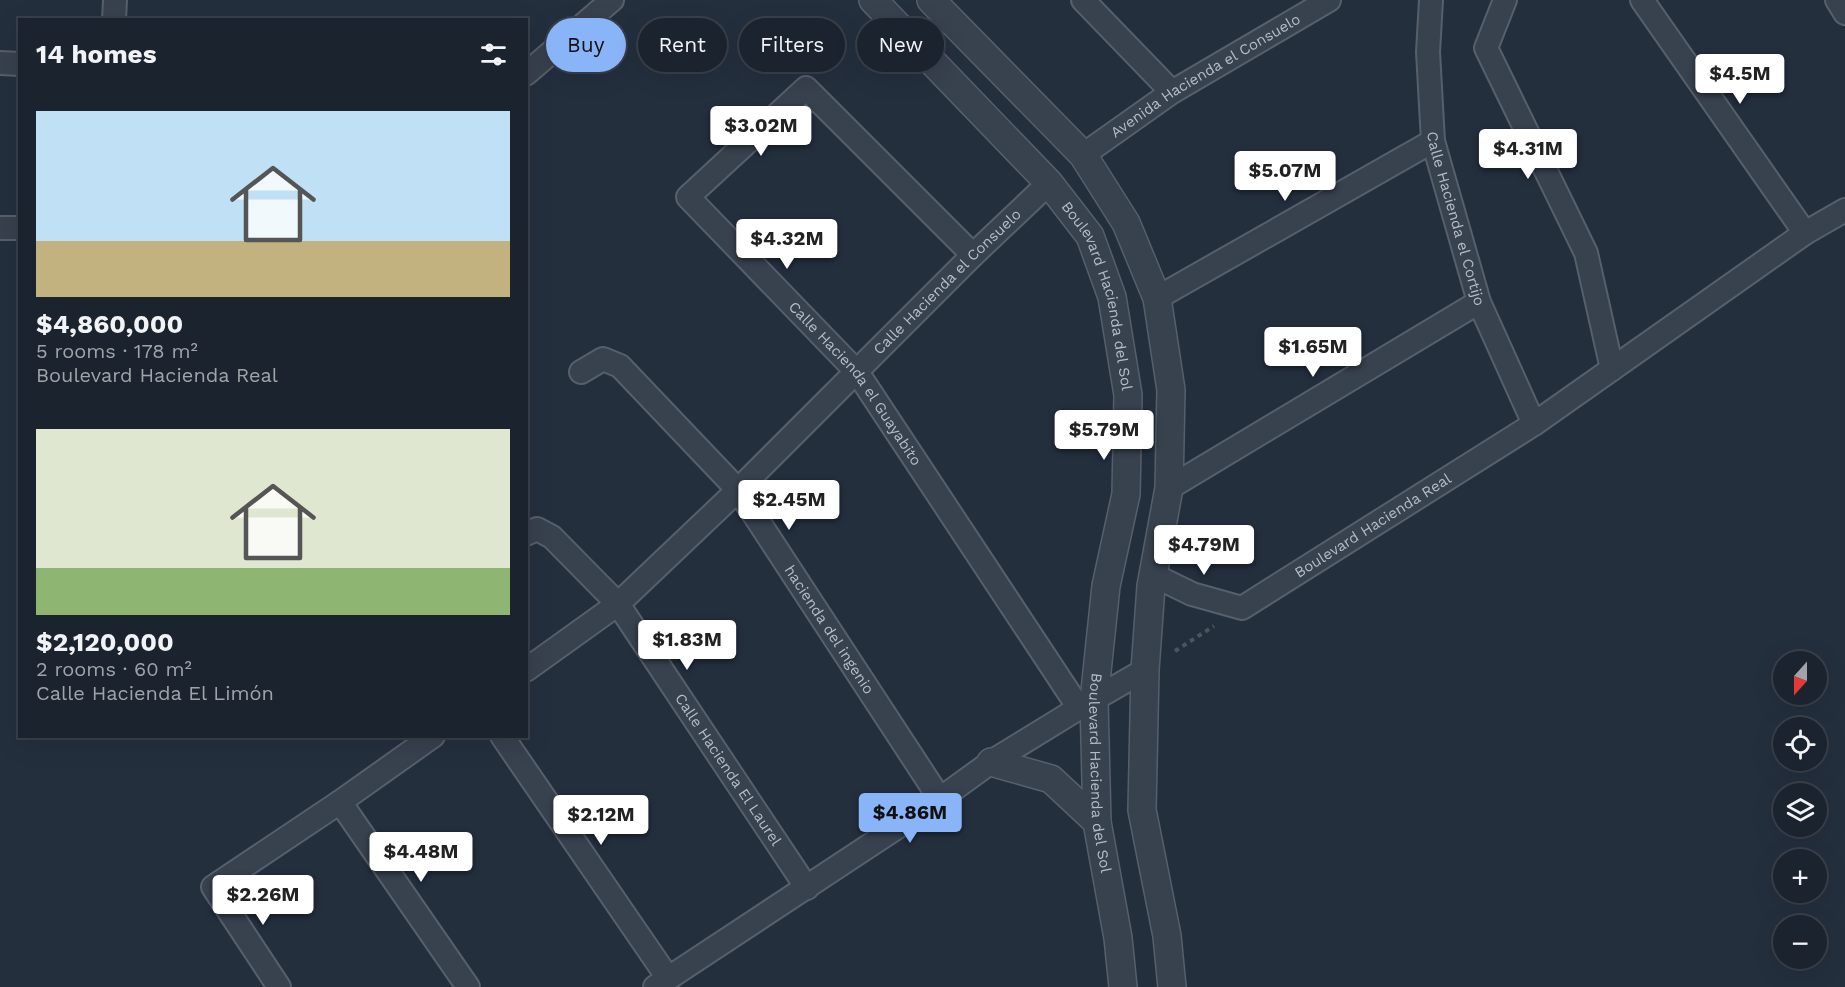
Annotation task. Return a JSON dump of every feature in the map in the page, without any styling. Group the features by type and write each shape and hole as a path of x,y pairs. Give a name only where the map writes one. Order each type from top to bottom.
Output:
{"street":[{"path":"114,0 114,18"},
{"path":"528,72 612,0"},
{"name":"Boulevard Hacienda del Sol","path":"873,0 1048,183 1090,236 1112,297 1128,395 1126,494 1106,586 1086,704 1097,822 1118,938 1123,987"},
{"path":"931,0 1083,155 1126,223 1157,298 1171,390 1169,488 1153,575 1145,670 1142,810 1167,936 1172,987"},
{"path":"1083,0 1173,92"},
{"name":"Calle Hacienda el Cortijo","path":"1431,0 1428,52 1433,141 1479,302 1533,424"},
{"path":"1505,0 1486,48 1586,253 1612,369"},
{"path":"1642,0 1805,233"},
{"path":"1837,0 1845,13"},
{"name":"Avenida Hacienda el Consuelo","path":"1083,155 1173,92 1322,1"},
{"path":"0,63 18,64"},
{"name":"Calle Hacienda el Guayabito","path":"973,255 806,88 688,197 857,372 1086,704"},
{"path":"1157,298 1433,141"},
{"name":"Calle Hacienda el Consuelo","path":"528,669 618,604 738,490 1048,183"},
{"name":"Boulevard Hacienda Real","path":"1242,608 1533,424 1805,233 1845,210"},
{"path":"0,228 18,228"},
{"path":"1169,488 1479,302"},
{"name":"hacienda del ingenio","path":"581,372 603,359 620,366 738,490 940,799"},
{"name":"Calle Hacienda El Laurel","path":"528,533 537,529 552,537 618,604 807,888"},
{"path":"1153,575 1192,594 1242,608"},
{"path":"503,738 661,983 940,799 991,762 1145,670"},
{"path":"279,987 213,887 430,738"},
{"path":"991,762 1051,779 1097,822"},
{"path":"340,802 468,987"}],"path":[{"path":"1145,670 1242,608"}]}
